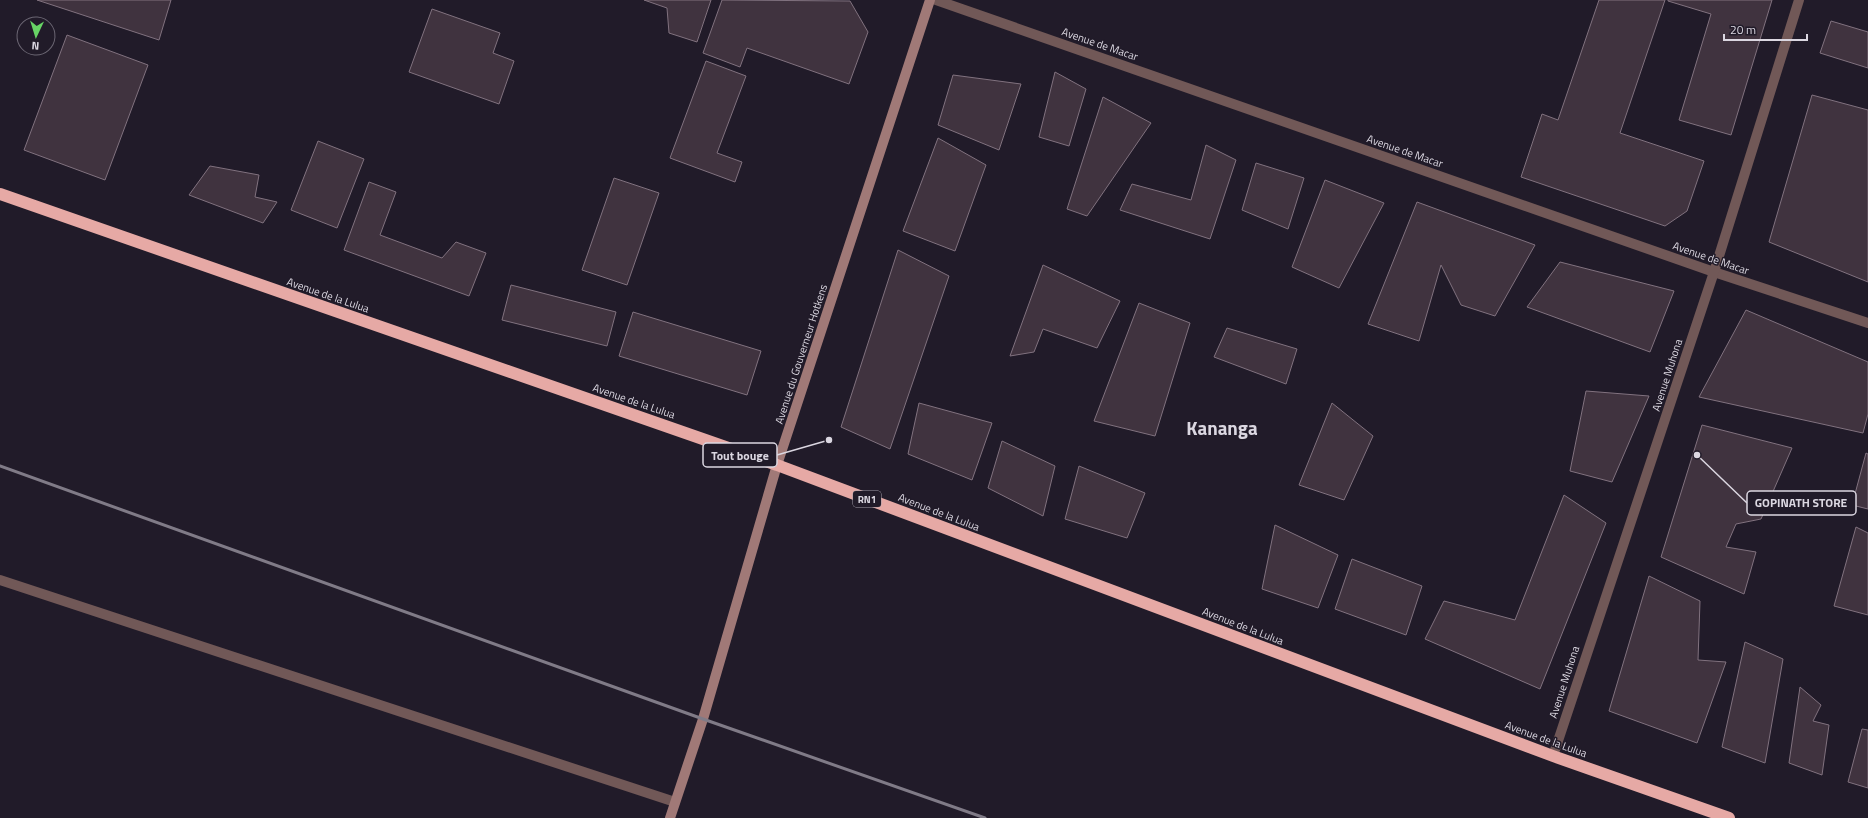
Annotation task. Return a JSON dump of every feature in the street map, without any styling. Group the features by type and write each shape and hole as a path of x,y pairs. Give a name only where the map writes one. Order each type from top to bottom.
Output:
{"highway":[{"name":"Avenue de la Lulua","path":"0,194 777,465 1553,756 1729,818"}],"street":[{"name":"Avenue du Gouverneur Hotkens","path":"670,818 703,719 777,465 930,0"},
{"name":"Avenue de Macar","path":"936,0 1714,272 1868,323"},
{"name":"Avenue Muhona","path":"1553,756 1714,272 1799,0"},
{"path":"0,580 675,802"}],"building":[{"path":"37,0 171,0 159,40"},
{"path":"644,0 711,0 697,42 669,33 667,8"},
{"path":"722,0 850,1 868,32 849,84 747,48 740,67 703,53"},
{"path":"1599,0 1665,0 1620,133 1704,161 1687,211 1665,226 1521,177 1542,114 1558,120"},
{"path":"1668,0 1772,0 1731,135 1679,120 1711,14"},
{"path":"432,9 500,33 493,53 514,61 499,104 409,72"},
{"path":"1831,21 1868,32 1868,68 1820,53"},
{"path":"67,35 148,65 105,180 24,150"},
{"path":"706,61 746,76 717,153 742,162 735,182 670,158"},
{"path":"1055,72 1086,89 1069,146 1039,137"},
{"path":"953,75 1021,84 999,150 938,125"},
{"path":"1812,95 1868,110 1868,282 1769,242"},
{"path":"1103,97 1151,123 1087,216 1067,209"},
{"path":"938,138 986,165 955,251 903,231"},
{"path":"318,141 364,159 337,228 291,210"},
{"path":"1206,145 1236,160 1210,239 1120,210 1132,184 1191,200"},
{"path":"1256,163 1304,178 1288,229 1242,210"},
{"path":"210,166 259,175 255,197 277,202 263,223 189,195"},
{"path":"614,178 659,193 627,285 582,270"},
{"path":"1325,180 1384,203 1339,288 1292,267"},
{"path":"369,182 396,192 380,235 442,258 456,242 486,253 469,296 344,250"},
{"path":"1417,202 1535,245 1495,316 1461,305 1441,265 1419,341 1368,324"},
{"path":"898,250 949,276 890,449 841,427"},
{"path":"1560,262 1674,291 1650,352 1527,307"},
{"path":"1043,265 1120,301 1097,348 1043,329 1034,352 1010,356"},
{"path":"511,285 616,312 607,346 502,320"},
{"path":"1139,303 1190,323 1155,436 1094,421"},
{"path":"1746,310 1868,362 1868,414 1863,433 1699,397"},
{"path":"633,312 761,351 747,395 619,356"},
{"path":"1227,328 1297,349 1286,384 1214,357"},
{"path":"1586,391 1649,396 1612,482 1570,471"},
{"path":"919,403 992,423 972,480 908,454"},
{"path":"1332,403 1373,436 1344,500 1299,485"},
{"path":"1702,425 1792,448 1761,519 1736,524 1726,547 1756,552 1744,594 1661,557"},
{"path":"1002,441 1055,466 1043,516 988,488"},
{"path":"1866,453 1868,454 1868,509 1852,505"},
{"path":"1079,466 1145,493 1127,538 1065,519"},
{"path":"1564,495 1606,523 1540,689 1425,639 1444,601 1515,620"},
{"path":"1275,525 1338,555 1318,608 1262,589"},
{"path":"1856,527 1868,533 1868,615 1834,606"},
{"path":"1352,559 1422,586 1406,635 1335,609"},
{"path":"1649,576 1700,601 1698,660 1726,662 1697,743 1609,711"},
{"path":"1745,642 1783,659 1765,763 1722,747"},
{"path":"1800,687 1821,705 1813,721 1829,725 1822,775 1789,763"},
{"path":"1862,729 1868,730 1868,788 1848,782"}],"railway":[{"path":"0,466 703,719 985,818"}],"place":[{"name":"Tout bouge","path":"829,440"},
{"name":"GOPINATH STORE","path":"1697,455"}],"district":[{"name":"Kananga","path":"1222,427"}]}
